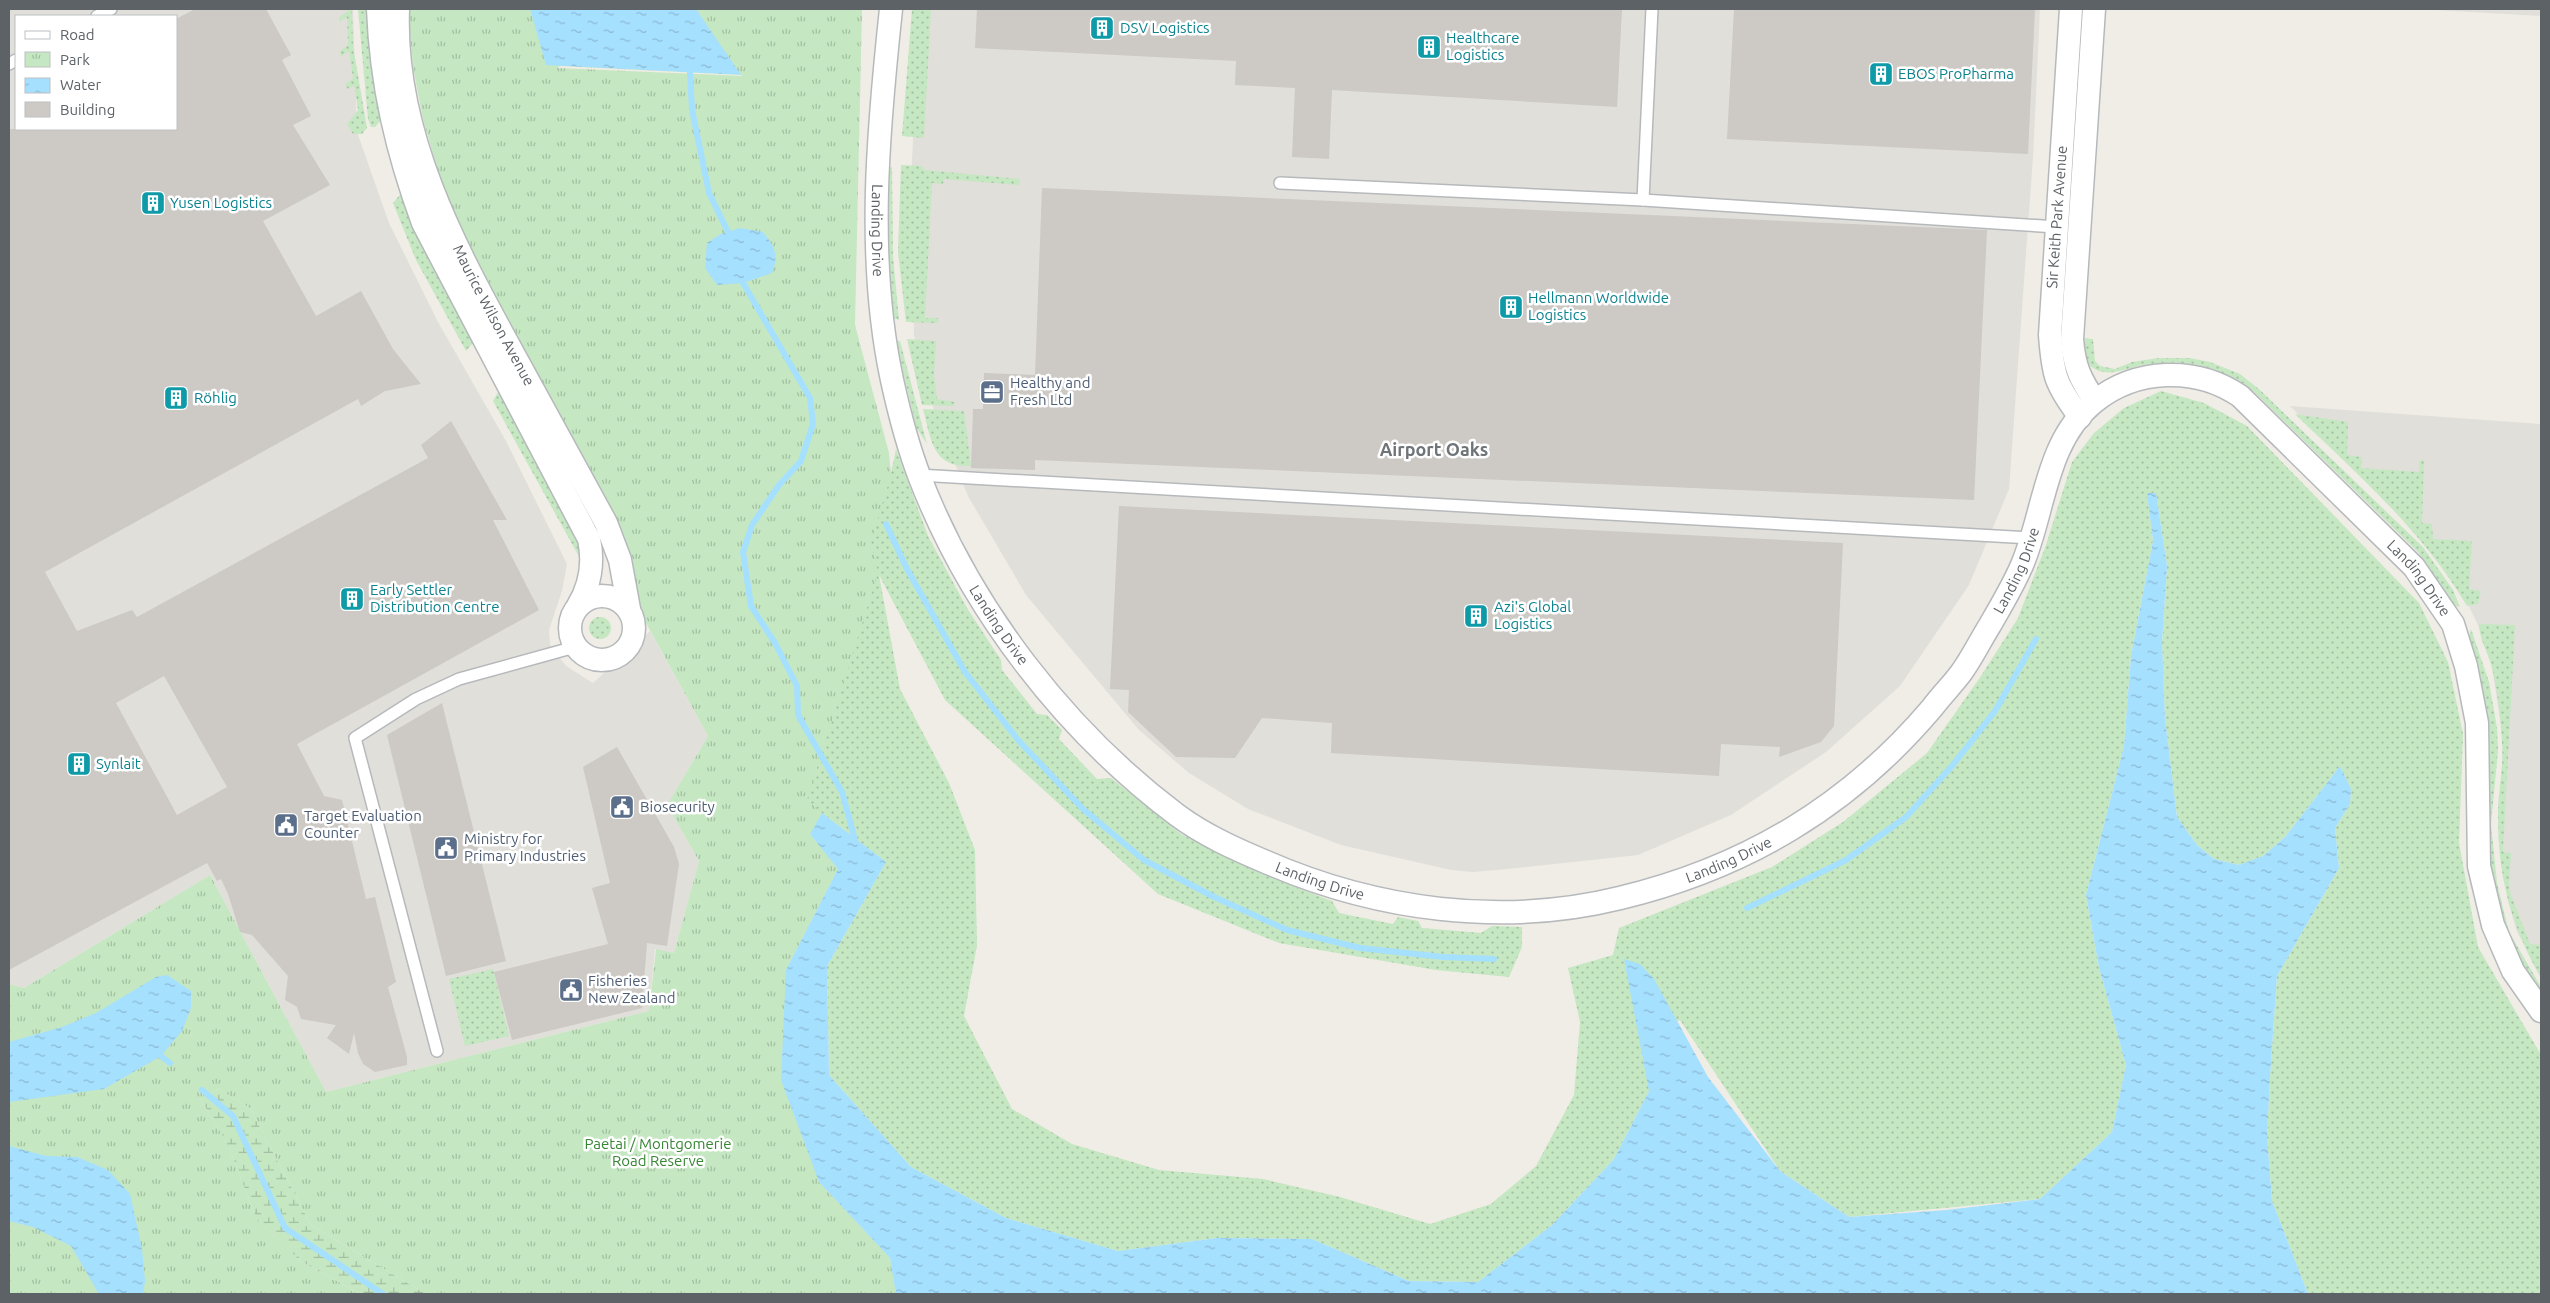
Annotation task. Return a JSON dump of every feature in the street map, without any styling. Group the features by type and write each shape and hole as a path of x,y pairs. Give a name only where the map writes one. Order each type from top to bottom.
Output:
{"street":[{"name":"Maurice Wilson Avenue","path":"378,9 380,56 403,125 420,154 435,199 455,246 617,547 629,609 634,623 634,633 626,650 619,656 600,661 590,659 575,647 570,637 572,615 578,606 590,577 592,551 589,539 424,223 405,173 403,125 398,9"},
{"name":"Landing Drive","path":"892,9 882,93 877,208 881,301 892,378 918,476 959,561 1012,648 1102,751 1178,815 1220,842 1315,883 1368,897 1443,910 1505,913 1555,910 1615,900 1671,884 1728,862 1811,819 1846,793 1905,740 1961,673 2023,563 2058,450 2080,417 2096,401 2134,379 2150,375 2191,376 2225,386 2240,396 2414,567 2453,624 2466,666 2475,713 2479,866 2492,925 2513,971 2541,1011"},
{"name":"Sir Keith Park Avenue","path":"2071,9 2050,334 2054,378 2065,398 2080,417"},
{"name":"Sir Keith Park Avenue","path":"2094,9 2072,339 2075,366 2084,386 2096,401"},
{"path":"578,606 594,596 604,596 614,598 629,609"}],"lane":[{"path":"99,15 111,9"},
{"path":"1643,200 1652,9"},
{"path":"1280,183 1643,200 2057,227"},
{"path":"918,476 2031,538"},
{"path":"437,1051 355,738 416,699 459,679 575,647"}],"shaded area":[{"path":"9,9 353,9 357,132 389,223 438,322 506,441 567,564 562,591 549,630 550,645 566,666 593,683 650,631 708,736 667,805 699,861 674,953 655,949 649,1011 326,1092 210,875 24,988 9,984"},
{"path":"919,9 2040,9 2033,157 2009,489 1969,585 1900,686 1826,752 1731,815 1638,855 1473,872 1451,870 1341,845 1248,809 1189,773 1139,730 1026,595 968,496 935,414 914,335 910,204"},
{"path":"2418,9 2541,9 2541,16"},
{"path":"2290,406 2541,424 2541,974 2517,932 2508,901 2499,837 2503,738 2489,648 2451,569 2436,548"}],"green space":[{"path":"348,9 352,9 353,46 367,128 362,134 353,134 347,124 358,110 354,85 348,89 345,85 353,78 349,51 341,57 340,51 348,45 347,17 339,22 339,17 347,12"},
{"path":"358,9 370,9 375,60 374,85 379,100 381,120 375,127 371,127 368,119"},
{"name":"Paetai / Montgomerie Road Reserve","path":"408,9 862,9 855,325 889,453 891,475 871,541 878,573 807,800 822,813 810,834 838,869 786,970 819,1182 890,1258 896,1294 426,1294 311,1225 250,1108 219,1089 201,1100 228,1145 256,1218 300,1261 361,1294 9,1294 9,984 24,988 210,875 326,1092 649,1011 656,949 674,953 699,861 667,805 708,736 640,612 630,555 614,515 471,256 443,188 423,119 413,67"},
{"path":"478,9 530,9 546,65 560,66 542,83 536,93 539,97 672,110 671,171 689,208 724,197 727,159 714,112 766,111 769,95 741,75 696,9 755,9 850,185 850,250 855,325 884,455 882,474 872,503 880,507 888,486 896,449 928,536 967,608 1001,660 1002,670 1037,714 1047,715 1062,730 1059,739 1097,779 1111,778 1181,834 1272,878 1332,901 1339,913 1393,924 1398,917 1418,921 1422,928 1481,933 1492,926 1522,927 1522,947 1509,977 1436,970 1279,943 1158,894 945,700 879,575 900,689 949,783 975,850 977,945 964,1016 1012,1109 1072,1144 1159,1170 1263,1179 1340,1197 1430,1224 1491,1204 1536,1166 1574,1095 1580,1022 1568,968 1613,955 1619,928 1772,867 1843,822 1927,753 1981,676 2018,618 2046,545 2072,462 2094,433 2124,408 2161,391 2204,403 2247,426 2419,603 2448,662 2463,734 2459,843 2478,947 2541,1055 2541,1294 2308,1294 2272,1201 2267,1136 2277,976 2339,868 2335,828 2350,804 2351,789 2340,766 2285,837 2263,856 2239,865 2214,859 2197,845 2177,817 2165,719 2162,642 2167,566 2156,494 2147,493 2153,541 2131,656 2124,746 2086,895 2099,968 2126,1065 2112,1132 2040,1199 1849,1217 1780,1171 1680,1020 1670,1025 1649,1091 1614,1159 1552,1225 1478,1282 1409,1281 1312,1239 1217,1238 1118,1251 1006,1218 911,1167 829,1075 827,966 886,862 823,814 810,834 838,869 786,970 781,1080 819,1182 890,1258 896,1294 816,1294 774,1228 745,1123 718,1103 712,1052 715,1025 726,986 737,965 743,960 766,903 766,857 758,790 744,746 684,614 662,549 668,458 663,422 656,502 654,577 643,519 639,435 626,337 598,249 556,176 531,151 511,109 486,43"},
{"path":"912,9 931,9 924,138 902,136"},
{"path":"901,165 922,166 924,170 1020,179 1019,185 944,179 943,184 932,183 925,318 938,318 938,323 906,322 898,252"},
{"path":"892,167 893,256 899,320 893,318 887,258 887,168"},
{"path":"403,191 474,342 466,351 416,260 393,203"},
{"path":"2082,338 2093,339 2095,361 2100,366 2115,369 2132,362 2158,358 2190,358 2210,362 2240,374 2260,390 2423,547 2453,590 2460,607 2453,605 2418,552 2254,392 2220,373 2192,364 2158,363 2113,372 2100,371 2086,362"},
{"path":"907,339 936,341 934,376 937,399 955,402 954,406 922,405"},
{"path":"896,341 900,341 927,444 916,427"},
{"path":"501,387 578,531 582,562 493,401"},
{"path":"923,409 964,411 971,466 948,462 941,457 931,441"},
{"path":"2295,414 2348,422 2347,455 2362,457 2361,468 2419,472 2420,460 2424,460 2422,523 2432,524 2433,539 2472,541 2469,589 2481,591 2478,604 2467,606 2450,579 2410,528 2365,481"},
{"path":"600,617 608,620 611,628 608,636 600,639 592,636 589,628 592,620"},
{"path":"2479,624 2515,625 2503,852 2511,853 2509,885 2511,895 2530,944 2541,945 2541,978 2513,916 2503,875 2498,831 2502,759 2501,724 2493,673"},
{"path":"2471,629 2489,682 2497,728 2498,751 2491,824 2497,883 2509,932 2541,987 2541,999 2515,956 2500,920 2485,854 2489,758 2486,704 2468,639"},
{"path":"493,969 509,1036 465,1046 449,979"},
{"path":"219,1089 250,1108 311,1225 426,1294 361,1294 300,1261 256,1218 228,1145 201,1100"}],"water":[{"path":"530,9 696,9 741,75 546,65"},
{"path":"740,228 763,232 767,237 775,251 772,273 743,283 717,285 705,268 707,243 721,234"},
{"path":"2147,493 2156,493 2167,566 2162,642 2165,719 2177,817 2197,845 2214,859 2239,865 2263,856 2285,837 2340,766 2351,789 2350,804 2335,828 2339,868 2277,976 2267,1136 2272,1201 2308,1294 896,1294 890,1258 819,1182 781,1080 786,970 838,869 810,834 822,813 886,862 827,966 829,1075 911,1167 1006,1218 1118,1251 1217,1238 1312,1239 1409,1281 1478,1282 1552,1225 1614,1159 1649,1091 1624,959 1640,964 1654,979 1708,1077 1780,1171 1849,1217 1946,1210 2040,1199 2112,1132 2126,1065 2099,968 2086,895 2124,746 2131,656 2153,541"},
{"path":"167,975 191,991 191,1008 182,1031 161,1056 104,1089 9,1102 9,1042 62,1027 96,1013 156,977"},
{"path":"9,1146 46,1156 77,1157 108,1170 130,1194 142,1249 145,1281 143,1294 99,1294 71,1246 33,1227 9,1221"}],"pier":[{"path":"560,66 741,75 743,76 557,68"}],"building":[{"path":"195,9 266,9 291,55 282,60 311,116 293,125 330,185 263,221 316,316 361,291 393,349 421,384 385,391 361,406 358,399 45,572 77,631 132,610 137,617 428,458 421,445 451,421 507,520 493,520 539,610 297,744 324,796 342,800 366,899 375,897 396,982 388,987 407,1057 407,1065 375,1072 363,1064 358,1053 354,1033 349,1054 327,1038 336,1025 301,1019 297,1007 285,1000 288,976 252,935 240,932 228,894 221,879 217,881 207,863 9,970 9,129 178,130 178,18","holes":["164,676 227,787 177,815 116,703"]},
{"name":"Healthcare Logistics","path":"977,9 1622,9 1617,107 1332,90 1329,159 1292,157 1295,88 1235,85 1236,61 975,48"},
{"name":"EBOS ProPharma","path":"1734,9 2035,9 2028,154 1727,139"},
{"name":"Hellmann Worldwide Logistics","path":"1042,188 1987,230 1974,500 1035,460 1035,470 971,468 973,409 983,409 984,373 1035,375"},
{"name":"Azi's Global Logistics","path":"1119,506 1843,543 1834,726 1821,742 1779,757 1780,747 1721,744 1719,776 1331,753 1332,723 1262,718 1235,758 1176,757 1128,712 1129,690 1110,689"},
{"name":"Ministry for Primary Industries","path":"442,703 506,961 446,976 387,735"},
{"path":"617,747 674,847 679,864 667,946 647,943 642,1008 512,1040 494,972 608,944 592,888 610,883 583,767"}],"waterway":[{"path":"690,72 692,110 709,193 728,232"},
{"path":"743,283 810,398 813,424 801,461 779,485 752,525 743,552 751,606 775,643 797,686 798,715 842,792 855,840"},
{"path":"886,524 907,569 965,672 1018,740 1083,809 1144,860 1212,896 1287,930 1360,948 1443,957 1494,959"},
{"path":"1747,908 1846,860 1906,817 1952,766 1995,711 2036,639"},
{"path":"161,1056 170,1063"},
{"path":"202,1090 233,1116 285,1228 383,1294"}],"place":[{"name":"DSV Logistics","path":"1102,28"},
{"name":"Healthcare Logistics","path":"1429,47"},
{"name":"EBOS ProPharma","path":"1881,74"},
{"name":"Yusen Logistics","path":"153,203"},
{"name":"Hellmann Worldwide Logistics","path":"1511,307"},
{"name":"Healthy and Fresh Ltd","path":"992,392"},
{"name":"Röhlig","path":"176,398"},
{"name":"Early Settler Distribution Centre","path":"352,599"},
{"name":"Azi's Global Logistics","path":"1476,616"},
{"name":"Synlait","path":"79,764"},
{"name":"Biosecurity","path":"622,807"},
{"name":"Target Evaluation Counter","path":"286,825"},
{"name":"Ministry for Primary Industries","path":"446,848"},
{"name":"Fisheries New Zealand","path":"571,990"}],"district":[{"name":"Airport Oaks","path":"1434,450"}]}
